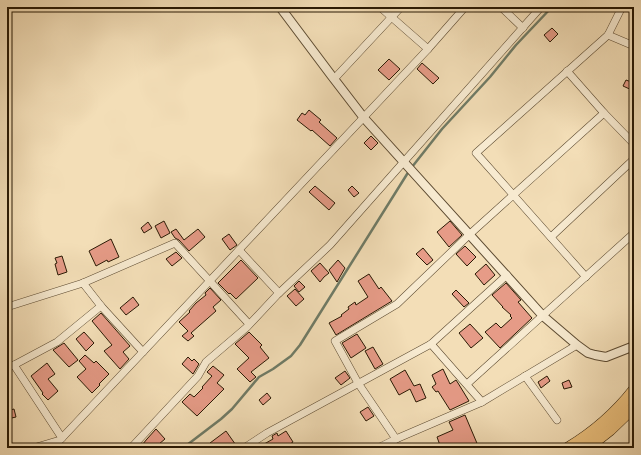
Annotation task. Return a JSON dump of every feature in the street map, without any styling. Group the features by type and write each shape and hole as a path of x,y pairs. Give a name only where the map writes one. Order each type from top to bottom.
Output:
{"main road":[{"path":"568,448 603,422 627,399 634,390"},
{"path":"587,448 610,430 634,407"}],"street":[{"path":"280,7 364,118 543,316 588,353 606,357 634,346"},
{"path":"380,7 428,49"},
{"path":"334,79 401,7"},
{"path":"33,448 60,440 62,438 364,118 465,7"},
{"path":"501,7 523,28"},
{"path":"131,448 198,376 206,362 249,324 409,167 541,7"},
{"path":"586,277 476,153 608,35 622,7"},
{"path":"608,35 634,46"},
{"path":"567,71 634,144"},
{"path":"396,439 358,383 334,341 397,304 470,234 604,113"},
{"path":"551,237 634,159"},
{"path":"467,384 634,233"},
{"path":"7,307 83,283 175,243 249,324"},
{"path":"238,250 279,293"},
{"path":"244,448 267,433 431,344 507,275"},
{"path":"83,283 101,306 143,352"},
{"path":"62,438 10,366 57,342 101,306"},
{"path":"431,344 482,402"},
{"path":"378,448 482,402 577,345"},
{"path":"525,376 557,420"}],"building":[{"path":"552,28 558,34 550,42 544,35"},
{"path":"389,59 400,69 389,80 378,70"},
{"path":"422,63 439,78 433,84 417,69"},
{"path":"626,80 634,83 634,91 623,86"},
{"path":"309,110 321,120 319,122 337,138 330,146 312,130 311,131 297,120 302,113 305,115"},
{"path":"371,136 378,143 371,150 364,143"},
{"path":"315,186 335,203 329,210 309,192"},
{"path":"352,186 359,193 354,197 348,190"},
{"path":"164,221 170,233 161,238 155,226"},
{"path":"450,221 462,235 449,247 437,232"},
{"path":"148,222 152,228 144,233 141,228"},
{"path":"176,229 184,240 198,229 205,237 189,251 179,240 175,238 171,232"},
{"path":"229,234 237,245 230,250 222,239"},
{"path":"111,239 119,257 108,262 107,260 96,266 89,251"},
{"path":"465,246 476,257 467,266 456,254"},
{"path":"423,248 433,260 427,265 416,254"},
{"path":"176,252 182,258 172,266 166,259"},
{"path":"62,256 67,272 58,275 55,258"},
{"path":"241,260 258,278 236,299 218,283"},
{"path":"338,260 345,268 337,282 329,270"},
{"path":"320,263 329,273 320,282 311,271"},
{"path":"486,264 495,275 484,285 475,274"},
{"path":"369,274 379,289 381,287 392,301 336,335 329,323 342,316 341,315 349,309 348,307 355,302 356,305 368,297 358,281"},
{"path":"299,281 305,287 299,292 294,286"},
{"path":"506,283 521,300 518,302 532,318 500,348 485,332 496,323 501,328 512,318 510,316 511,315 492,295"},
{"path":"210,288 221,300 213,307 216,311 191,333 194,336 188,341 182,336 188,331 179,322 190,312 189,311 196,303 206,295 205,293"},
{"path":"295,289 304,299 296,306 287,296"},
{"path":"456,290 469,303 464,307 452,294"},
{"path":"133,297 139,305 126,315 120,308"},
{"path":"101,313 130,346 123,352 129,359 120,369 104,351 112,345 92,321"},
{"path":"470,324 483,338 471,348 459,333"},
{"path":"84,332 94,343 86,351 76,339"},
{"path":"249,332 262,345 260,347 269,358 251,372 256,377 250,382 237,369 249,358 235,344"},
{"path":"357,334 366,348 351,358 342,343"},
{"path":"64,343 78,360 69,367 53,350"},
{"path":"373,347 383,364 375,369 365,351"},
{"path":"85,355 94,363 96,361 109,374 92,393 77,377 86,369 79,361"},
{"path":"188,357 192,361 194,359 199,364 193,374 182,364"},
{"path":"47,363 55,374 48,379 58,391 48,400 42,394 43,393 31,376"},
{"path":"213,366 224,375 217,383 224,389 197,416 182,402 190,394 194,397 203,388 202,387 212,376 207,372"},
{"path":"443,369 450,384 456,380 469,401 450,410 438,391 436,392 432,387 436,384 432,375"},
{"path":"405,370 414,386 420,384 426,398 416,402 410,389 399,395 390,379"},
{"path":"345,371 350,378 341,385 335,378"},
{"path":"547,376 550,381 541,388 538,382"},
{"path":"569,380 572,387 564,389 562,383"},
{"path":"267,393 271,398 263,405 259,400"},
{"path":"368,407 374,416 366,421 360,412"},
{"path":"14,409 16,417 7,419 7,411"},
{"path":"465,415 479,448 441,448 437,437 453,430 449,422"},
{"path":"156,429 165,439 159,444 163,448 145,448 142,445"},
{"path":"226,431 238,448 210,448 210,443"},
{"path":"286,431 293,442 284,448 257,448 273,439 272,436 277,433 278,436"}],"waterway":[{"path":"412,167 442,129 490,77 516,45 552,7"},
{"path":"183,448 221,419 232,409 259,377 291,356 300,345 409,171"}]}
